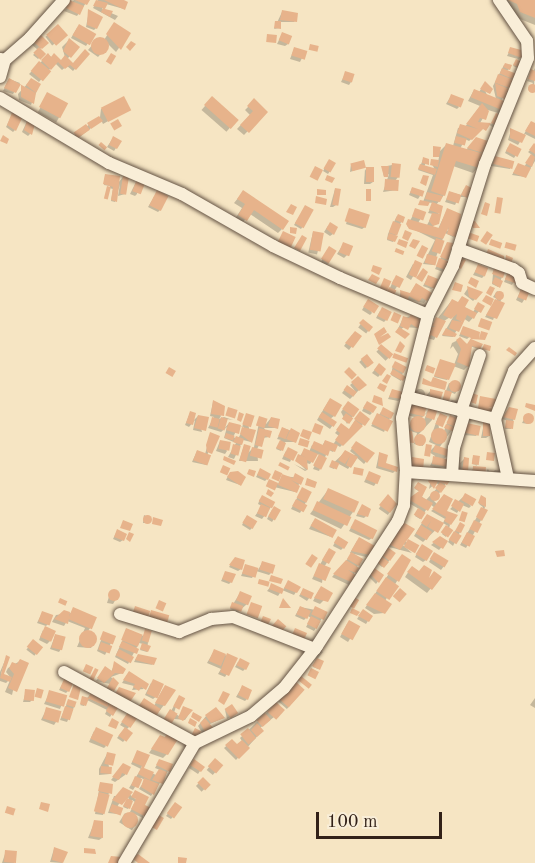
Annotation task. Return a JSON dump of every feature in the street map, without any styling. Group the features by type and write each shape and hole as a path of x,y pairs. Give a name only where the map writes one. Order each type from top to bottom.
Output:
{"street":[{"path":"0,77 3,59 56,13 64,0"},
{"path":"123,863 195,743 268,704 315,649 398,521 404,505 406,472 402,418 428,315 458,249 530,50 500,0"},
{"path":"0,98 109,164 182,194 331,274 428,315"},
{"path":"458,249 513,269 519,273 522,283 535,289"},
{"path":"508,478 495,419 514,371 535,348"},
{"path":"452,475 454,448 480,355"},
{"path":"407,397 495,419"},
{"path":"406,472 535,481"},
{"path":"120,614 179,632 211,619 233,617 315,649"},
{"path":"64,672 195,743"}],"building":[{"path":"69,0 84,6 80,15 66,8"},
{"path":"75,0 90,0 87,5"},
{"path":"96,0 108,3 105,9 113,11 110,17 101,12 103,8 93,6"},
{"path":"104,0 124,0 128,2 125,10"},
{"path":"508,0 535,0 535,18 520,12 517,4"},
{"path":"88,9 103,17 97,29 87,25"},
{"path":"282,10 298,13 297,22 280,20"},
{"path":"275,21 281,21 281,29 274,28"},
{"path":"114,22 131,33 121,50 106,34"},
{"path":"58,24 68,35 56,46 46,35"},
{"path":"79,24 96,34 90,45 72,35"},
{"path":"282,32 292,36 289,44 279,40"},
{"path":"39,33 49,43 42,49 32,41"},
{"path":"267,34 277,35 276,43 266,42"},
{"path":"100,37 106,40 109,46 106,52 100,55 94,52 91,46 94,40"},
{"path":"69,38 80,47 71,58 63,51"},
{"path":"131,41 136,44 130,51 126,47"},
{"path":"310,44 319,46 317,52 309,50"},
{"path":"39,47 46,54 40,60 33,53"},
{"path":"294,47 307,51 305,60 291,56"},
{"path":"510,47 525,51 522,58 508,53"},
{"path":"85,49 90,54 76,70 70,65 65,69 58,62 51,70 41,60 48,53 51,57 54,53 61,60 65,55 73,63"},
{"path":"111,53 116,56 111,65 106,62"},
{"path":"516,59 524,63 522,69 513,65"},
{"path":"39,61 51,71 43,81 31,71"},
{"path":"505,63 512,65 510,70 503,67"},
{"path":"502,68 517,74 515,80 500,74"},
{"path":"531,69 535,71 535,81 528,79"},
{"path":"345,71 355,74 352,83 342,80"},
{"path":"498,74 514,80 511,88 495,82"},
{"path":"9,78 21,85 16,93 4,88"},
{"path":"31,78 41,84 36,93 26,85"},
{"path":"485,81 493,89 490,94 480,89"},
{"path":"495,83 509,89 505,99 497,96"},
{"path":"532,84 536,88 532,92 528,88"},
{"path":"21,85 36,93 34,104 21,97"},
{"path":"474,89 506,102 503,110 471,97"},
{"path":"47,92 68,103 60,118 39,107"},
{"path":"451,94 464,99 461,107 448,102"},
{"path":"124,96 131,110 108,122 101,108"},
{"path":"212,96 239,120 231,129 204,105"},
{"path":"254,98 268,112 249,133 240,125 253,111 247,106"},
{"path":"482,103 489,111 486,120 480,118 478,122 491,123 486,131 483,129 472,140 457,133 460,124 478,129 466,124"},
{"path":"13,110 24,114 16,131 7,125"},
{"path":"496,113 503,116 497,126 491,123"},
{"path":"99,116 103,121 91,129 87,123"},
{"path":"28,118 36,120 32,135 24,130"},
{"path":"118,119 122,126 114,130 110,124"},
{"path":"531,121 535,123 535,136 525,131"},
{"path":"86,124 90,130 77,138 74,132"},
{"path":"510,128 526,135 522,143 510,138"},
{"path":"3,135 9,139 7,144 0,141"},
{"path":"113,136 122,141 117,149 109,145"},
{"path":"456,136 467,139 465,146 454,143"},
{"path":"476,137 488,141 483,153 467,148"},
{"path":"101,142 107,147 105,150 98,145"},
{"path":"446,143 484,154 479,168 456,161 445,196 431,191"},
{"path":"510,143 522,149 517,157 506,151"},
{"path":"535,144 535,154 529,150"},
{"path":"433,146 441,147 439,157 433,157"},
{"path":"531,154 535,157 532,167 525,163"},
{"path":"495,156 514,161 512,169 493,164"},
{"path":"423,157 429,159 429,165 422,163"},
{"path":"329,159 336,163 330,173 324,169"},
{"path":"431,159 439,160 438,167 430,165"},
{"path":"364,160 366,168 352,171 350,163"},
{"path":"392,163 401,164 399,178 391,177"},
{"path":"518,163 531,168 526,178 513,173"},
{"path":"420,164 437,169 435,175 418,169"},
{"path":"315,166 323,170 318,181 310,177"},
{"path":"381,166 389,166 388,177 384,177"},
{"path":"366,167 374,167 374,182 366,182"},
{"path":"105,174 120,176 117,202 111,200 113,187 103,184"},
{"path":"327,175 335,178 332,183 325,180"},
{"path":"423,175 429,176 426,186 420,183"},
{"path":"123,176 129,177 126,195 120,194"},
{"path":"137,179 145,182 141,194 132,191"},
{"path":"385,179 399,180 398,191 384,190"},
{"path":"466,185 472,188 467,198 461,195"},
{"path":"107,186 111,187 108,200 104,199"},
{"path":"412,187 424,191 423,197 410,193"},
{"path":"335,188 341,189 338,206 332,205"},
{"path":"317,189 326,190 326,195 317,195"},
{"path":"366,189 371,189 371,201 366,201"},
{"path":"157,190 169,196 161,211 149,205"},
{"path":"243,190 289,221 283,230 254,210 247,221 238,215 245,204 237,199"},
{"path":"449,191 461,195 459,204 446,200"},
{"path":"427,192 443,196 440,202 425,199"},
{"path":"316,196 327,199 326,205 315,203"},
{"path":"497,197 503,198 500,214 494,213"},
{"path":"420,200 430,202 428,206 418,205"},
{"path":"432,202 443,206 439,224 433,226 429,221 432,213 440,214 429,210"},
{"path":"485,202 490,204 487,216 481,214"},
{"path":"291,204 297,207 293,215 286,212"},
{"path":"305,205 314,210 304,228 295,223"},
{"path":"349,208 370,215 366,228 345,221"},
{"path":"415,208 426,212 423,221 412,216"},
{"path":"447,208 461,214 458,238 447,234 449,227 443,239 409,229 406,224 408,219 439,228"},
{"path":"398,214 405,217 403,223 395,220"},
{"path":"393,221 401,224 397,235 389,232"},
{"path":"469,221 475,221 480,228 473,228"},
{"path":"330,222 338,227 334,235 326,229"},
{"path":"290,227 297,228 296,234 290,233"},
{"path":"405,230 412,233 408,241 402,238"},
{"path":"283,231 296,237 289,251 277,245"},
{"path":"313,231 324,233 321,252 310,250"},
{"path":"487,231 493,235 486,245 480,241"},
{"path":"468,232 479,236 477,242 466,238"},
{"path":"389,233 398,236 395,242 387,239"},
{"path":"302,235 307,238 300,251 294,248"},
{"path":"436,238 445,241 440,254 432,251"},
{"path":"399,239 408,242 406,248 397,244"},
{"path":"413,239 420,241 415,249 409,246"},
{"path":"491,239 502,243 500,249 489,245"},
{"path":"343,242 353,246 349,256 339,252"},
{"path":"447,242 453,243 448,260 440,257"},
{"path":"506,242 517,245 515,251 504,248"},
{"path":"422,245 428,248 423,259 417,256"},
{"path":"329,246 337,251 329,263 321,259"},
{"path":"396,248 404,251 403,255 395,252"},
{"path":"488,249 504,256 504,262 486,255"},
{"path":"427,254 438,257 435,266 425,263"},
{"path":"506,255 513,258 510,266 505,264"},
{"path":"460,257 466,260 461,269 455,265"},
{"path":"439,258 450,262 447,271 436,266"},
{"path":"415,260 422,263 416,278 409,275"},
{"path":"478,264 488,268 485,276 475,272"},
{"path":"373,265 382,268 379,275 371,271"},
{"path":"495,267 506,269 503,278 492,274"},
{"path":"423,268 428,272 422,282 416,278"},
{"path":"508,271 519,275 516,284 505,279"},
{"path":"372,274 380,278 376,284 368,280"},
{"path":"396,275 404,279 399,288 391,284"},
{"path":"428,275 438,279 434,288 424,284"},
{"path":"471,277 479,281 476,288 468,283"},
{"path":"495,277 503,281 500,288 492,283"},
{"path":"384,278 391,281 386,294 379,291"},
{"path":"455,282 463,285 461,292 452,290"},
{"path":"416,283 432,293 427,301 422,298 419,302 409,296 407,302 401,301 400,290 410,293"},
{"path":"467,286 483,292 476,300 469,297"},
{"path":"490,286 495,288 491,296 486,293"},
{"path":"522,286 530,289 526,300 518,297"},
{"path":"389,287 396,290 393,298 385,295"},
{"path":"499,290 504,295 499,300 494,295"},
{"path":"486,295 494,299 491,306 482,301"},
{"path":"462,296 469,300 465,307 477,313 474,319 467,315 459,332 449,328 452,320 462,322 456,319 457,314 451,319 443,315 452,299 458,302"},
{"path":"368,299 379,306 374,314 363,307"},
{"path":"495,299 505,303 497,319 486,315"},
{"path":"478,302 485,306 481,313 474,309"},
{"path":"382,307 392,312 387,321 377,316"},
{"path":"394,312 401,315 398,323 390,320"},
{"path":"411,314 423,321 419,329 411,324 408,330 400,326 403,316 409,318"},
{"path":"436,317 446,321 437,338 431,335 429,338 424,335 429,327 436,327 432,326"},
{"path":"481,318 492,322 489,331 478,326"},
{"path":"363,319 373,327 369,332 359,323"},
{"path":"463,326 480,332 479,339 481,331 488,333 485,340 471,339 483,344 480,349 472,346 469,367 457,362 461,349 456,340 460,337 467,344 471,338 460,334"},
{"path":"384,327 387,332 380,337 388,333 391,337 379,345 374,334"},
{"path":"399,327 410,334 405,339 395,332"},
{"path":"446,328 457,334 455,337 442,335"},
{"path":"355,331 362,336 353,348 345,343"},
{"path":"400,341 405,346 401,353 395,351"},
{"path":"381,344 393,354 389,359 377,349"},
{"path":"484,344 491,346 490,351 482,349"},
{"path":"509,347 517,353 515,356 506,350"},
{"path":"394,353 408,358 406,363 392,358"},
{"path":"367,354 374,363 367,368 361,359"},
{"path":"440,359 456,364 449,380 434,376"},
{"path":"395,361 407,367 403,373 392,367"},
{"path":"379,363 386,369 381,376 374,370"},
{"path":"427,365 435,368 433,374 425,371"},
{"path":"169,367 176,371 172,377 166,373"},
{"path":"349,367 357,375 352,380 344,372"},
{"path":"393,369 406,377 403,381 390,374"},
{"path":"387,374 391,376 387,384 382,381"},
{"path":"358,376 367,385 359,391 351,382"},
{"path":"433,377 447,382 445,390 422,384 423,378 431,382"},
{"path":"455,380 461,386 455,392 449,386"},
{"path":"380,383 387,386 384,392 377,388"},
{"path":"347,385 357,392 353,397 344,390"},
{"path":"392,389 403,392 402,399 389,397"},
{"path":"430,389 443,392 439,404 430,401"},
{"path":"445,390 452,392 449,401 443,399"},
{"path":"471,393 478,395 476,404 470,402"},
{"path":"374,395 382,398 383,406 372,402"},
{"path":"480,396 496,399 495,408 488,407 494,409 493,418 477,414"},
{"path":"330,398 342,405 335,417 323,410"},
{"path":"213,400 225,406 224,416 211,414"},
{"path":"348,401 359,409 353,417 342,409"},
{"path":"367,401 377,407 373,413 363,408"},
{"path":"411,403 427,407 424,417 409,413"},
{"path":"526,403 535,405 535,411 525,407"},
{"path":"430,404 439,407 434,420 426,417"},
{"path":"228,407 238,410 235,419 225,416"},
{"path":"383,407 394,413 391,419 380,414"},
{"path":"509,407 518,409 515,420 503,417"},
{"path":"190,411 196,413 193,425 186,423"},
{"path":"360,411 370,419 365,426 354,419"},
{"path":"239,412 244,414 241,422 237,420"},
{"path":"322,412 337,422 334,427 319,417"},
{"path":"246,413 255,416 251,427 242,424"},
{"path":"346,413 353,418 349,424 342,419"},
{"path":"377,413 393,421 388,432 372,424"},
{"path":"440,413 447,416 443,427 435,424"},
{"path":"528,413 532,414 532,422 528,423 524,422 523,418 524,414"},
{"path":"198,415 209,417 206,431 194,428"},
{"path":"450,415 461,420 457,428 446,423"},
{"path":"259,416 268,419 264,428 256,426"},
{"path":"418,416 424,418 426,424 424,430 418,432 412,430 410,424 412,418"},
{"path":"212,417 220,419 218,428 210,426"},
{"path":"221,417 228,419 224,430 218,429"},
{"path":"271,417 280,419 278,429 268,426"},
{"path":"355,420 363,426 343,446 335,440 340,433 336,430 341,423 349,429"},
{"path":"506,420 514,421 513,429 505,428"},
{"path":"483,421 490,421 490,436 483,436"},
{"path":"229,422 241,425 239,434 226,430"},
{"path":"315,423 323,426 320,435 312,431"},
{"path":"467,423 481,426 479,436 465,433"},
{"path":"446,424 456,428 455,432 444,428"},
{"path":"242,427 256,430 252,443 240,434"},
{"path":"282,427 289,430 285,439 278,436"},
{"path":"259,428 272,431 270,438 265,436 262,447 255,445"},
{"path":"291,428 300,433 296,443 286,439"},
{"path":"436,428 442,428 447,436 445,442 436,444 431,439 431,433"},
{"path":"303,429 312,432 309,440 300,436"},
{"path":"404,430 412,431 414,443 403,442"},
{"path":"210,432 220,436 212,454 207,452 206,445"},
{"path":"226,433 235,436 233,441 224,438"},
{"path":"422,434 426,440 422,446 418,446 414,438"},
{"path":"236,436 244,439 242,445 233,442"},
{"path":"300,438 310,441 308,448 298,445"},
{"path":"220,440 231,442 229,451 218,449"},
{"path":"280,440 286,443 283,451 276,448"},
{"path":"325,440 338,445 335,452 330,450 328,456 311,448 314,441 323,445"},
{"path":"356,441 375,453 367,463 351,448"},
{"path":"233,444 241,446 238,456 231,454"},
{"path":"244,444 251,446 246,462 239,460"},
{"path":"426,444 432,445 430,457 424,456"},
{"path":"435,445 450,450 448,457 433,452"},
{"path":"252,447 264,450 261,459 250,456"},
{"path":"288,447 298,452 293,461 283,456"},
{"path":"304,448 318,454 313,463 307,460 308,470 295,461 298,454 307,458 301,455"},
{"path":"197,450 211,455 207,465 193,460"},
{"path":"345,450 358,457 351,468 346,465 350,456 345,464 338,460"},
{"path":"379,452 388,455 386,463 398,467 397,472 378,466"},
{"path":"487,452 495,453 494,461 486,460"},
{"path":"319,454 327,458 321,470 313,466"},
{"path":"473,455 480,456 479,465 472,464"},
{"path":"224,456 236,461 234,465 223,460"},
{"path":"433,456 450,460 448,467 432,464"},
{"path":"412,457 424,459 423,471 411,469"},
{"path":"464,457 469,458 468,473 462,472"},
{"path":"332,460 339,463 337,470 329,466"},
{"path":"280,462 290,467 288,471 278,466"},
{"path":"223,465 230,468 227,475 220,472"},
{"path":"473,466 486,467 485,474 473,473"},
{"path":"354,467 364,469 362,476 353,474"},
{"path":"260,468 271,474 268,480 257,475"},
{"path":"249,469 256,471 254,477 247,474"},
{"path":"275,470 282,473 279,481 271,478"},
{"path":"238,471 246,477 241,486 227,477 230,472"},
{"path":"369,471 381,476 377,484 365,479"},
{"path":"295,473 304,478 301,485 291,480 300,486 297,493 278,485 282,474 293,478"},
{"path":"307,478 317,482 315,488 305,485"},
{"path":"430,478 451,479 447,485 438,481 434,489 428,481"},
{"path":"269,479 278,483 275,490 266,486"},
{"path":"418,482 427,487 422,497 433,503 428,511 408,499 419,491 414,488"},
{"path":"440,482 446,486 441,493 435,488"},
{"path":"302,487 312,492 306,503 297,498"},
{"path":"328,488 359,502 354,513 323,499"},
{"path":"268,489 274,493 271,497 266,494"},
{"path":"435,491 439,492 439,500 435,501 431,500 430,496 431,492"},
{"path":"465,493 476,499 472,506 461,500"},
{"path":"388,494 397,504 390,513 379,505"},
{"path":"444,494 453,499 447,511 458,515 451,525 444,521 446,517 432,509"},
{"path":"262,495 275,502 272,508 259,501"},
{"path":"481,495 486,498 486,507 478,503"},
{"path":"296,499 307,505 303,512 292,506"},
{"path":"455,499 464,504 460,512 451,506"},
{"path":"317,501 351,517 347,526 313,510"},
{"path":"261,504 270,508 266,517 257,513"},
{"path":"362,504 371,509 368,517 357,514"},
{"path":"274,506 281,510 275,520 268,516"},
{"path":"481,507 488,510 482,521 476,517"},
{"path":"418,508 426,513 421,520 414,515"},
{"path":"462,511 468,513 465,522 459,521"},
{"path":"147,514 152,519 147,524 142,519"},
{"path":"427,514 444,523 438,533 428,527 431,521 427,527 421,523"},
{"path":"247,515 257,521 253,529 242,523"},
{"path":"153,517 163,520 161,526 152,524"},
{"path":"315,518 337,530 333,538 311,526"},
{"path":"355,519 377,530 373,539 350,528"},
{"path":"123,520 133,524 130,531 120,528"},
{"path":"474,520 482,524 477,533 469,529"},
{"path":"403,522 415,529 400,550 389,544"},
{"path":"460,522 465,525 461,533 455,531"},
{"path":"421,525 432,532 427,540 416,533"},
{"path":"446,525 453,530 448,538 441,532"},
{"path":"117,529 127,534 124,541 114,537"},
{"path":"454,531 462,536 456,544 449,539"},
{"path":"129,532 134,534 130,542 126,539"},
{"path":"467,532 475,536 470,547 462,543"},
{"path":"338,536 348,542 344,549 334,543"},
{"path":"440,536 448,541 443,549 432,542"},
{"path":"359,537 375,546 370,555 351,551"},
{"path":"408,539 419,545 415,553 404,547"},
{"path":"422,544 433,551 427,561 416,554"},
{"path":"386,546 396,553 390,561 380,554"},
{"path":"329,548 336,552 329,564 322,560"},
{"path":"504,550 505,556 497,557 495,551"},
{"path":"351,552 363,559 359,566 347,559"},
{"path":"434,552 449,561 444,568 430,559"},
{"path":"312,554 318,558 311,568 305,564"},
{"path":"402,554 411,560 399,582 387,574"},
{"path":"380,555 389,562 384,568 376,561"},
{"path":"235,557 245,560 242,570 229,565"},
{"path":"346,560 359,568 356,573 348,570 357,576 353,583 333,574"},
{"path":"262,561 275,565 273,574 259,570"},
{"path":"319,563 331,568 325,581 314,576"},
{"path":"245,564 258,568 255,578 242,574"},
{"path":"424,565 432,570 429,578 434,571 442,577 432,590 407,572 412,566 419,571"},
{"path":"373,567 384,575 379,583 369,573"},
{"path":"225,571 236,574 232,583 222,579"},
{"path":"271,575 283,579 281,584 269,581"},
{"path":"386,577 399,586 389,600 376,591"},
{"path":"259,579 270,582 268,587 258,584"},
{"path":"288,580 301,587 297,593 284,588"},
{"path":"271,583 284,589 282,594 269,589"},
{"path":"321,586 333,593 328,602 314,598"},
{"path":"303,588 314,593 311,599 300,594"},
{"path":"400,588 407,594 400,602 393,596"},
{"path":"116,589 120,595 116,601 112,601 108,593"},
{"path":"240,591 252,596 248,605 236,600"},
{"path":"375,593 392,604 385,614 366,605"},
{"path":"354,597 359,600 354,609 349,606"},
{"path":"60,598 67,601 65,606 58,603"},
{"path":"283,598 291,608 279,608"},
{"path":"159,600 166,603 163,611 155,608"},
{"path":"232,602 243,606 241,612 230,608"},
{"path":"251,602 262,606 258,618 247,614"},
{"path":"135,606 150,611 147,622 131,617"},
{"path":"300,606 311,611 307,619 296,614"},
{"path":"315,606 328,612 324,620 311,614"},
{"path":"73,607 97,617 92,629 68,619"},
{"path":"352,608 360,612 357,616 350,613"},
{"path":"363,609 373,616 369,622 358,616"},
{"path":"64,610 70,612 68,624 54,619"},
{"path":"151,610 169,615 165,630 147,624"},
{"path":"42,611 53,615 50,625 38,621"},
{"path":"263,616 271,619 267,627 260,623"},
{"path":"311,616 321,621 317,629 307,624"},
{"path":"278,619 286,626 279,635 271,627"},
{"path":"349,620 360,626 353,640 341,634"},
{"path":"45,626 56,631 51,642 40,637"},
{"path":"126,628 143,635 138,647 121,640"},
{"path":"295,628 307,633 303,642 291,637"},
{"path":"145,629 152,631 148,642 142,641"},
{"path":"88,630 94,633 97,639 94,645 88,648 82,645 79,639 82,633"},
{"path":"103,631 116,636 113,644 100,639"},
{"path":"55,634 66,637 62,650 51,648"},
{"path":"33,639 43,647 37,655 27,647"},
{"path":"122,641 139,649 137,654 119,647"},
{"path":"101,642 112,646 110,654 98,650"},
{"path":"142,643 151,646 148,652 140,649"},
{"path":"119,649 134,657 131,663 116,655"},
{"path":"214,649 226,654 221,666 209,661"},
{"path":"227,653 238,658 229,676 220,672"},
{"path":"138,654 157,658 154,665 135,660"},
{"path":"6,655 10,657 4,674 12,677 10,682 0,678"},
{"path":"240,658 250,663 246,670 236,665"},
{"path":"317,658 324,661 320,670 312,666"},
{"path":"20,659 29,663 17,692 8,688 14,674 9,668 12,662 17,664"},
{"path":"114,661 126,669 123,674 115,673 104,683 97,678 105,666 112,671"},
{"path":"86,664 93,667 90,674 83,671"},
{"path":"95,668 99,670 93,681 89,680"},
{"path":"311,668 319,672 315,679 307,675"},
{"path":"129,671 149,684 146,690 141,687 139,691 133,687 135,684 123,680"},
{"path":"301,676 312,685 309,689 298,680"},
{"path":"65,677 74,681 69,692 60,688"},
{"path":"113,677 119,683 114,691 107,688"},
{"path":"153,679 164,684 157,698 146,694"},
{"path":"75,681 82,683 78,700 69,697"},
{"path":"295,681 305,690 289,708 279,699"},
{"path":"165,685 176,690 165,706 155,703"},
{"path":"242,685 252,690 248,700 238,695"},
{"path":"119,687 136,693 130,702 115,694"},
{"path":"37,688 44,690 41,699 35,697"},
{"path":"25,689 35,690 34,701 24,700"},
{"path":"49,690 67,695 64,707 46,702"},
{"path":"92,690 111,699 107,707 88,698"},
{"path":"223,691 230,694 224,705 218,701"},
{"path":"179,695 185,698 179,710 173,707"},
{"path":"82,696 89,698 86,706 80,704"},
{"path":"144,698 161,709 154,720 137,709"},
{"path":"68,699 77,702 75,707 66,705"},
{"path":"111,701 119,706 113,716 106,711"},
{"path":"276,702 285,710 276,720 267,712"},
{"path":"232,704 238,713 231,718 225,709"},
{"path":"65,706 74,709 70,720 61,717"},
{"path":"183,706 193,710 183,721 178,718"},
{"path":"46,707 61,711 58,723 43,719"},
{"path":"216,707 225,718 211,723 205,715"},
{"path":"170,709 178,714 169,727 162,723"},
{"path":"128,712 137,718 130,728 121,722"},
{"path":"193,712 202,717 199,722 191,717"},
{"path":"265,713 271,720 263,727 257,720"},
{"path":"112,718 119,722 116,729 108,726"},
{"path":"190,718 197,722 195,727 188,723"},
{"path":"205,718 214,729 207,735 200,723"},
{"path":"257,723 264,731 257,737 251,730"},
{"path":"96,727 113,735 108,747 91,739"},
{"path":"125,727 133,733 126,742 118,736"},
{"path":"195,728 201,731 198,738 191,735"},
{"path":"248,728 256,738 248,744 240,734"},
{"path":"167,733 178,739 168,755 151,749 160,735 165,737"},
{"path":"232,739 237,744 242,740 250,748 239,759 225,745"},
{"path":"137,750 150,755 144,768 154,772 150,780 138,774 142,766 132,762"},
{"path":"107,752 116,754 113,766 104,764"},
{"path":"215,758 223,765 216,774 208,766"},
{"path":"159,759 173,764 170,772 156,765"},
{"path":"194,759 205,767 201,772 190,765"},
{"path":"123,763 131,767 127,775 122,773 119,780 112,777"},
{"path":"101,766 112,767 111,774 100,773"},
{"path":"159,769 167,772 163,784 152,780"},
{"path":"135,776 142,779 138,788 131,785"},
{"path":"203,777 211,785 205,790 197,783"},
{"path":"144,778 159,784 154,795 141,787"},
{"path":"100,782 113,784 112,794 98,791"},
{"path":"123,787 133,792 122,805 112,800"},
{"path":"135,790 149,797 145,805 151,808 146,817 131,809 136,799 131,797"},
{"path":"99,792 110,795 104,814 94,811"},
{"path":"127,798 133,801 130,809 123,806"},
{"path":"41,802 50,804 48,812 39,809"},
{"path":"175,802 182,807 174,819 167,813"},
{"path":"112,804 123,808 121,816 109,812"},
{"path":"7,806 16,809 13,815 5,813"},
{"path":"130,812 138,820 130,828 122,820"},
{"path":"157,814 164,818 157,830 150,826"},
{"path":"94,820 103,821 103,838 90,836"},
{"path":"54,847 68,852 63,863 52,860"},
{"path":"84,848 95,849 96,854 84,853"},
{"path":"5,850 17,851 16,863 4,862"},
{"path":"138,854 150,863 138,863 132,858"},
{"path":"111,856 121,857 119,863 108,863"},
{"path":"178,857 187,858 186,863 178,863"}]}
